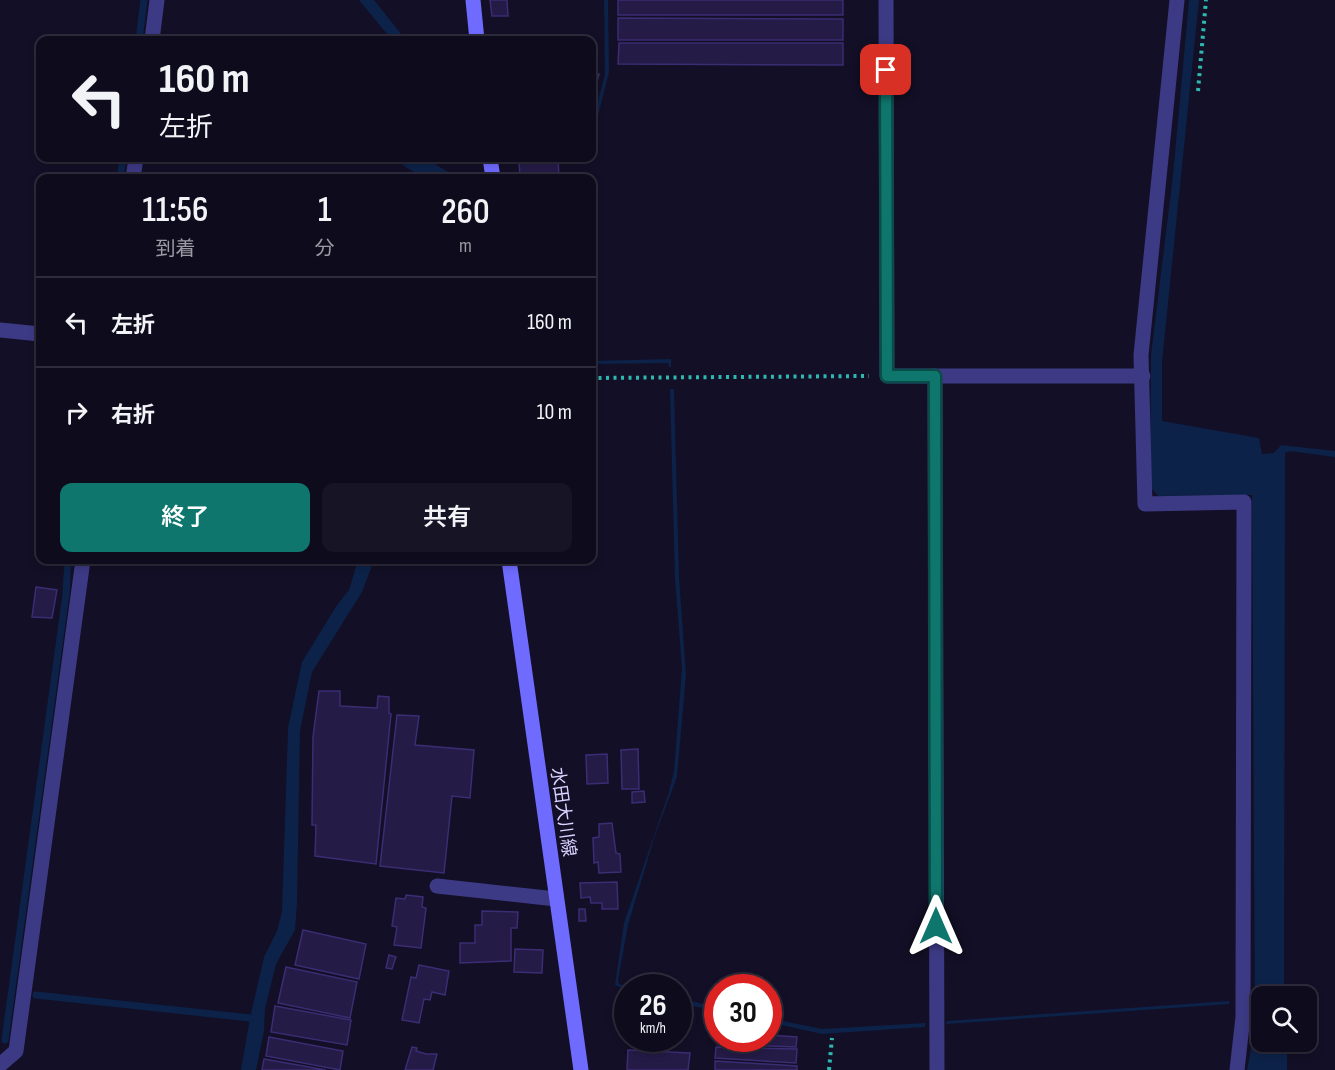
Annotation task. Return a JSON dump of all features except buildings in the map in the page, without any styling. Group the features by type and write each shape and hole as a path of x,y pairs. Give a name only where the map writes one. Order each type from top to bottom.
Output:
{"main road":[{"path":"473,0 477,36"},
{"name":"水田大川線","path":"509,564 581,1070"}],"street":[{"path":"152,36 157,0"},
{"path":"886,0 887,376 1143,376"},
{"path":"1177,0 1141,355 1145,504 1244,502 1243,1017 1237,1070"},
{"path":"0,330 36,334"},
{"path":"935,376 937,1070"},
{"path":"0,1065 16,1051 82,564"},
{"path":"437,886 556,899"}],"path":[{"path":"1198,91 1206,0"},
{"path":"596,378 887,376"},
{"path":"828,1070 832,1038"}],"water":[{"path":"359,0 374,0 403,36 389,36"},
{"path":"604,0 608,0 609,72 596,124 596,107 605,75"},
{"path":"1189,0 1199,0 1162,362 1162,421 1259,438 1262,454 1274,453 1281,445 1335,451 1335,457 1290,451 1285,453 1284,986 1255,986 1252,495 1158,496 1150,486 1151,355 1173,175"},
{"path":"400,162 432,162 451,174 419,174"},
{"path":"671,359 671,367 668,363 596,364 596,361"},
{"path":"670,389 674,389 679,578 686,674 677,777 655,835 628,925 619,974 617,974 624,923 669,792 674,771 682,669 675,577"},
{"path":"357,564 372,564 362,592 312,672 300,731 295,930 276,964 265,1009 264,1031 256,1070 241,1070 264,957 277,931 282,912 288,728 302,662 337,605 349,590"},
{"path":"692,1001 704,1004 704,1008 692,1006"},
{"path":"1229,1001 1229,1004 946,1024 947,1021"},
{"path":"782,1021 822,1029 925,1023 925,1027 822,1034 782,1025"},
{"path":"1251,1049 1251,1052 1287,1052 1287,1070 1247,1070"}],"waterway":[{"path":"140,36 144,0"},
{"path":"121,174 122,162"},
{"path":"5,1040 66,594 68,564"},
{"path":"36,995 250,1018"}],"route":[{"path":"886,70 887,376 935,376 936,926"}]}
